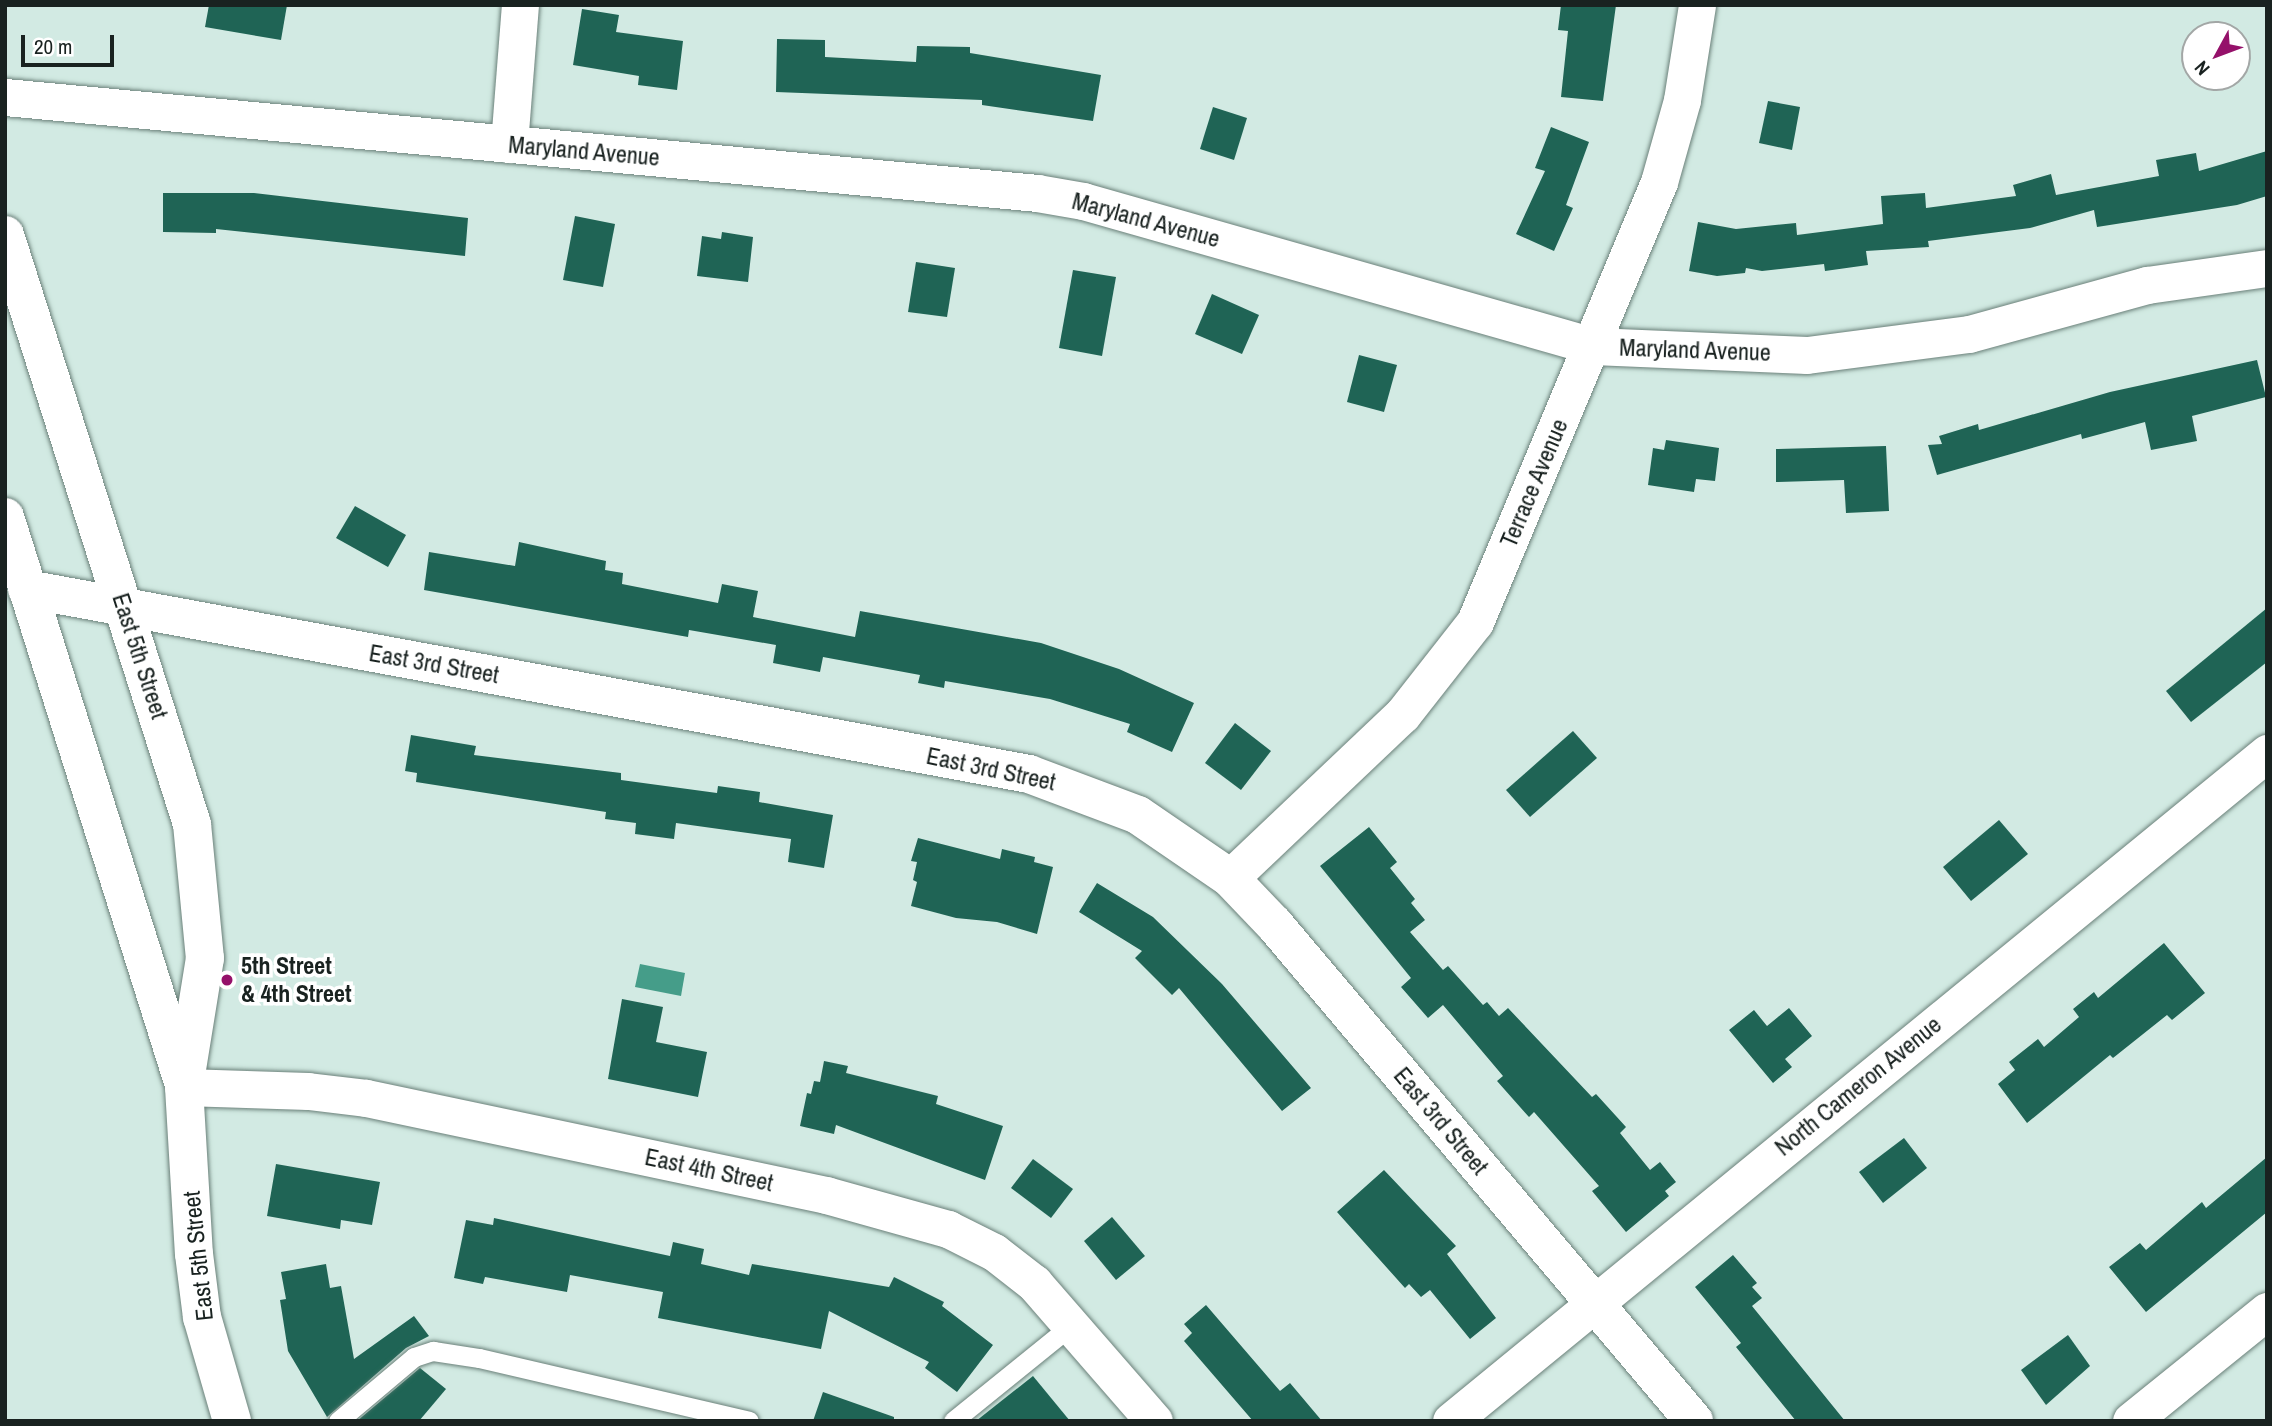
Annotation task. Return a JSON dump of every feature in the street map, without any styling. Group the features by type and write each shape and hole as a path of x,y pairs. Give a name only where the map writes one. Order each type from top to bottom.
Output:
{"street":[{"path":"509,144 520,5"},
{"name":"Terrace Avenue","path":"1230,878 1402,715 1475,622 1593,346 1659,182 1682,100 1697,5"},
{"name":"Maryland Avenue","path":"5,97 1083,201 1593,346 1807,355 1969,334 2147,285 2267,268"},
{"name":"East 5th Street","path":"5,235 180,780 200,869 205,958 184,1087"},
{"name":"East 5th Street","path":"5,517 184,1087 202,1317 232,1421"},
{"name":"East 3rd Street","path":"27,589 1029,774 1138,815 1230,878 1274,924 1695,1421"},
{"name":"North Cameron Avenue","path":"1451,1421 2267,753"},
{"name":"East 4th Street","path":"184,1087 308,1091 366,1098 900,1212 948,1228 994,1252 1034,1283 1074,1323 1154,1421"},
{"path":"2131,1421 2267,1311"}],"lane":[{"path":"953,1421 1074,1323"},
{"path":"338,1421 414,1357 433,1351 478,1357 749,1421"}],"shaded area":[{"path":"640,964 685,973 681,996 635,987"}],"building":[{"path":"209,5 287,5 281,40 205,27"},
{"path":"1561,5 1616,5 1603,101 1561,97 1568,31 1558,30"},
{"path":"582,9 619,15 616,32 683,41 677,90 638,85 639,76 573,65"},
{"path":"777,39 825,40 825,57 916,62 917,46 970,47 970,53 1101,75 1093,121 982,105 982,100 776,92"},
{"path":"1768,101 1800,107 1792,150 1759,143"},
{"path":"1213,107 1247,118 1234,160 1200,149"},
{"path":"1551,127 1589,142 1566,205 1573,208 1554,251 1516,234 1545,171 1535,168"},
{"path":"2267,151 2267,196 2237,205 2097,227 2094,210 2030,228 1928,241 1929,247 1866,251 1868,265 1825,271 1824,264 1762,271 1746,268 1745,273 1717,276 1689,271 1698,222 1736,229 1796,223 1797,235 1883,224 1881,196 1925,193 1926,208 2016,196 2013,185 2051,174 2056,195 2159,176 2156,160 2196,153 2199,171"},
{"path":"163,193 254,193 468,218 465,256 216,229 216,233 163,232"},
{"path":"575,216 615,224 603,287 563,280"},
{"path":"722,232 753,237 748,282 697,276 702,236 721,239"},
{"path":"916,262 955,268 947,317 908,312"},
{"path":"1073,270 1116,277 1102,356 1059,348"},
{"path":"1212,294 1259,315 1242,354 1195,334"},
{"path":"1359,355 1397,365 1384,412 1347,402"},
{"path":"2257,360 2266,397 2192,416 2197,441 2151,450 2145,422 2082,439 2081,434 1937,475 1928,445 1942,444 1939,436 1978,424 1979,430 2110,392"},
{"path":"1666,440 1719,448 1715,481 1696,479 1694,492 1648,485 1653,448 1664,450"},
{"path":"1886,446 1889,511 1846,513 1844,480 1776,482 1776,449"},
{"path":"355,506 406,535 388,567 336,538"},
{"path":"519,542 606,561 605,570 623,573 622,584 718,603 722,584 758,591 753,617 855,637 860,611 1041,643 1119,669 1194,703 1172,752 1127,732 1130,724 1050,699 945,681 944,688 918,683 920,675 823,657 820,672 773,663 776,645 689,630 688,637 424,590 429,552 515,566"},
{"path":"2267,608 2267,662 2191,722 2166,691"},
{"path":"1235,723 1271,751 1241,790 1205,763"},
{"path":"1573,731 1597,758 1530,817 1506,790"},
{"path":"411,735 476,746 474,755 621,773 621,780 717,793 718,786 760,792 759,802 833,815 824,868 788,862 791,839 676,823 674,839 635,834 636,823 605,819 606,812 416,782 417,773 405,771"},
{"path":"1999,820 2028,854 1971,901 1943,867"},
{"path":"1369,827 1397,862 1390,868 1415,899 1411,903 1425,920 1410,932 1443,970 1448,966 1483,1005 1487,1002 1499,1016 1508,1008 1592,1097 1596,1094 1626,1127 1620,1133 1650,1170 1660,1162 1676,1182 1665,1191 1669,1196 1626,1232 1592,1191 1599,1186 1534,1112 1529,1117 1497,1081 1503,1076 1443,1005 1428,1018 1401,987 1411,978 1320,866"},
{"path":"918,838 1000,859 1002,849 1035,857 1034,862 1053,867 1037,934 997,922 956,918 911,906 917,882 913,880 917,862 911,861"},
{"path":"1097,883 1153,917 1222,984 1311,1088 1282,1111 1179,988 1172,995 1135,958 1142,951 1079,912"},
{"path":"2164,943 2205,993 2172,1020 2167,1015 2113,1058 2110,1055 2027,1123 1998,1084 2015,1070 2009,1062 2038,1039 2044,1047 2079,1017 2073,1009 2094,992 2098,998"},
{"path":"622,999 663,1007 656,1042 707,1052 698,1097 608,1079"},
{"path":"1789,1008 1812,1036 1785,1059 1792,1067 1773,1083 1729,1030 1754,1010 1767,1026"},
{"path":"824,1061 848,1066 846,1073 938,1096 936,1104 1003,1126 985,1180 836,1125 834,1134 800,1126 807,1093 811,1094 814,1081 820,1082"},
{"path":"1904,1138 1927,1168 1883,1203 1859,1172"},
{"path":"2267,1157 2267,1212 2146,1312 2109,1267 2140,1243 2146,1250 2202,1202 2206,1208"},
{"path":"1033,1159 1073,1189 1051,1218 1011,1188"},
{"path":"276,1164 380,1182 372,1225 341,1220 340,1229 267,1216"},
{"path":"1384,1170 1456,1246 1447,1254 1496,1318 1470,1339 1430,1290 1421,1297 1409,1284 1405,1288 1337,1212"},
{"path":"1112,1217 1145,1256 1116,1280 1084,1241"},
{"path":"494,1218 670,1256 673,1242 704,1249 701,1264 749,1275 752,1264 889,1287 894,1277 944,1302 942,1306 993,1345 957,1392 925,1368 929,1362 829,1311 821,1349 658,1318 663,1292 570,1275 567,1292 485,1277 483,1284 454,1278 466,1220 493,1225"},
{"path":"1733,1255 1757,1283 1752,1287 1762,1298 1752,1306 1845,1421 1796,1421 1736,1347 1741,1343 1695,1287"},
{"path":"326,1264 330,1288 341,1286 354,1359 414,1316 429,1336 406,1348 327,1417 288,1351 280,1300 286,1299 281,1272"},
{"path":"1206,1305 1280,1391 1290,1383 1322,1421 1253,1421 1184,1341 1192,1333 1184,1324"},
{"path":"2068,1335 2090,1366 2046,1405 2021,1370"},
{"path":"420,1368 446,1389 419,1421 357,1421"},
{"path":"1033,1376 1070,1421 976,1421"},
{"path":"823,1392 894,1417 894,1421 813,1421"}],"place":[{"name":"5th Street & 4th Street","path":"227,980"}]}
